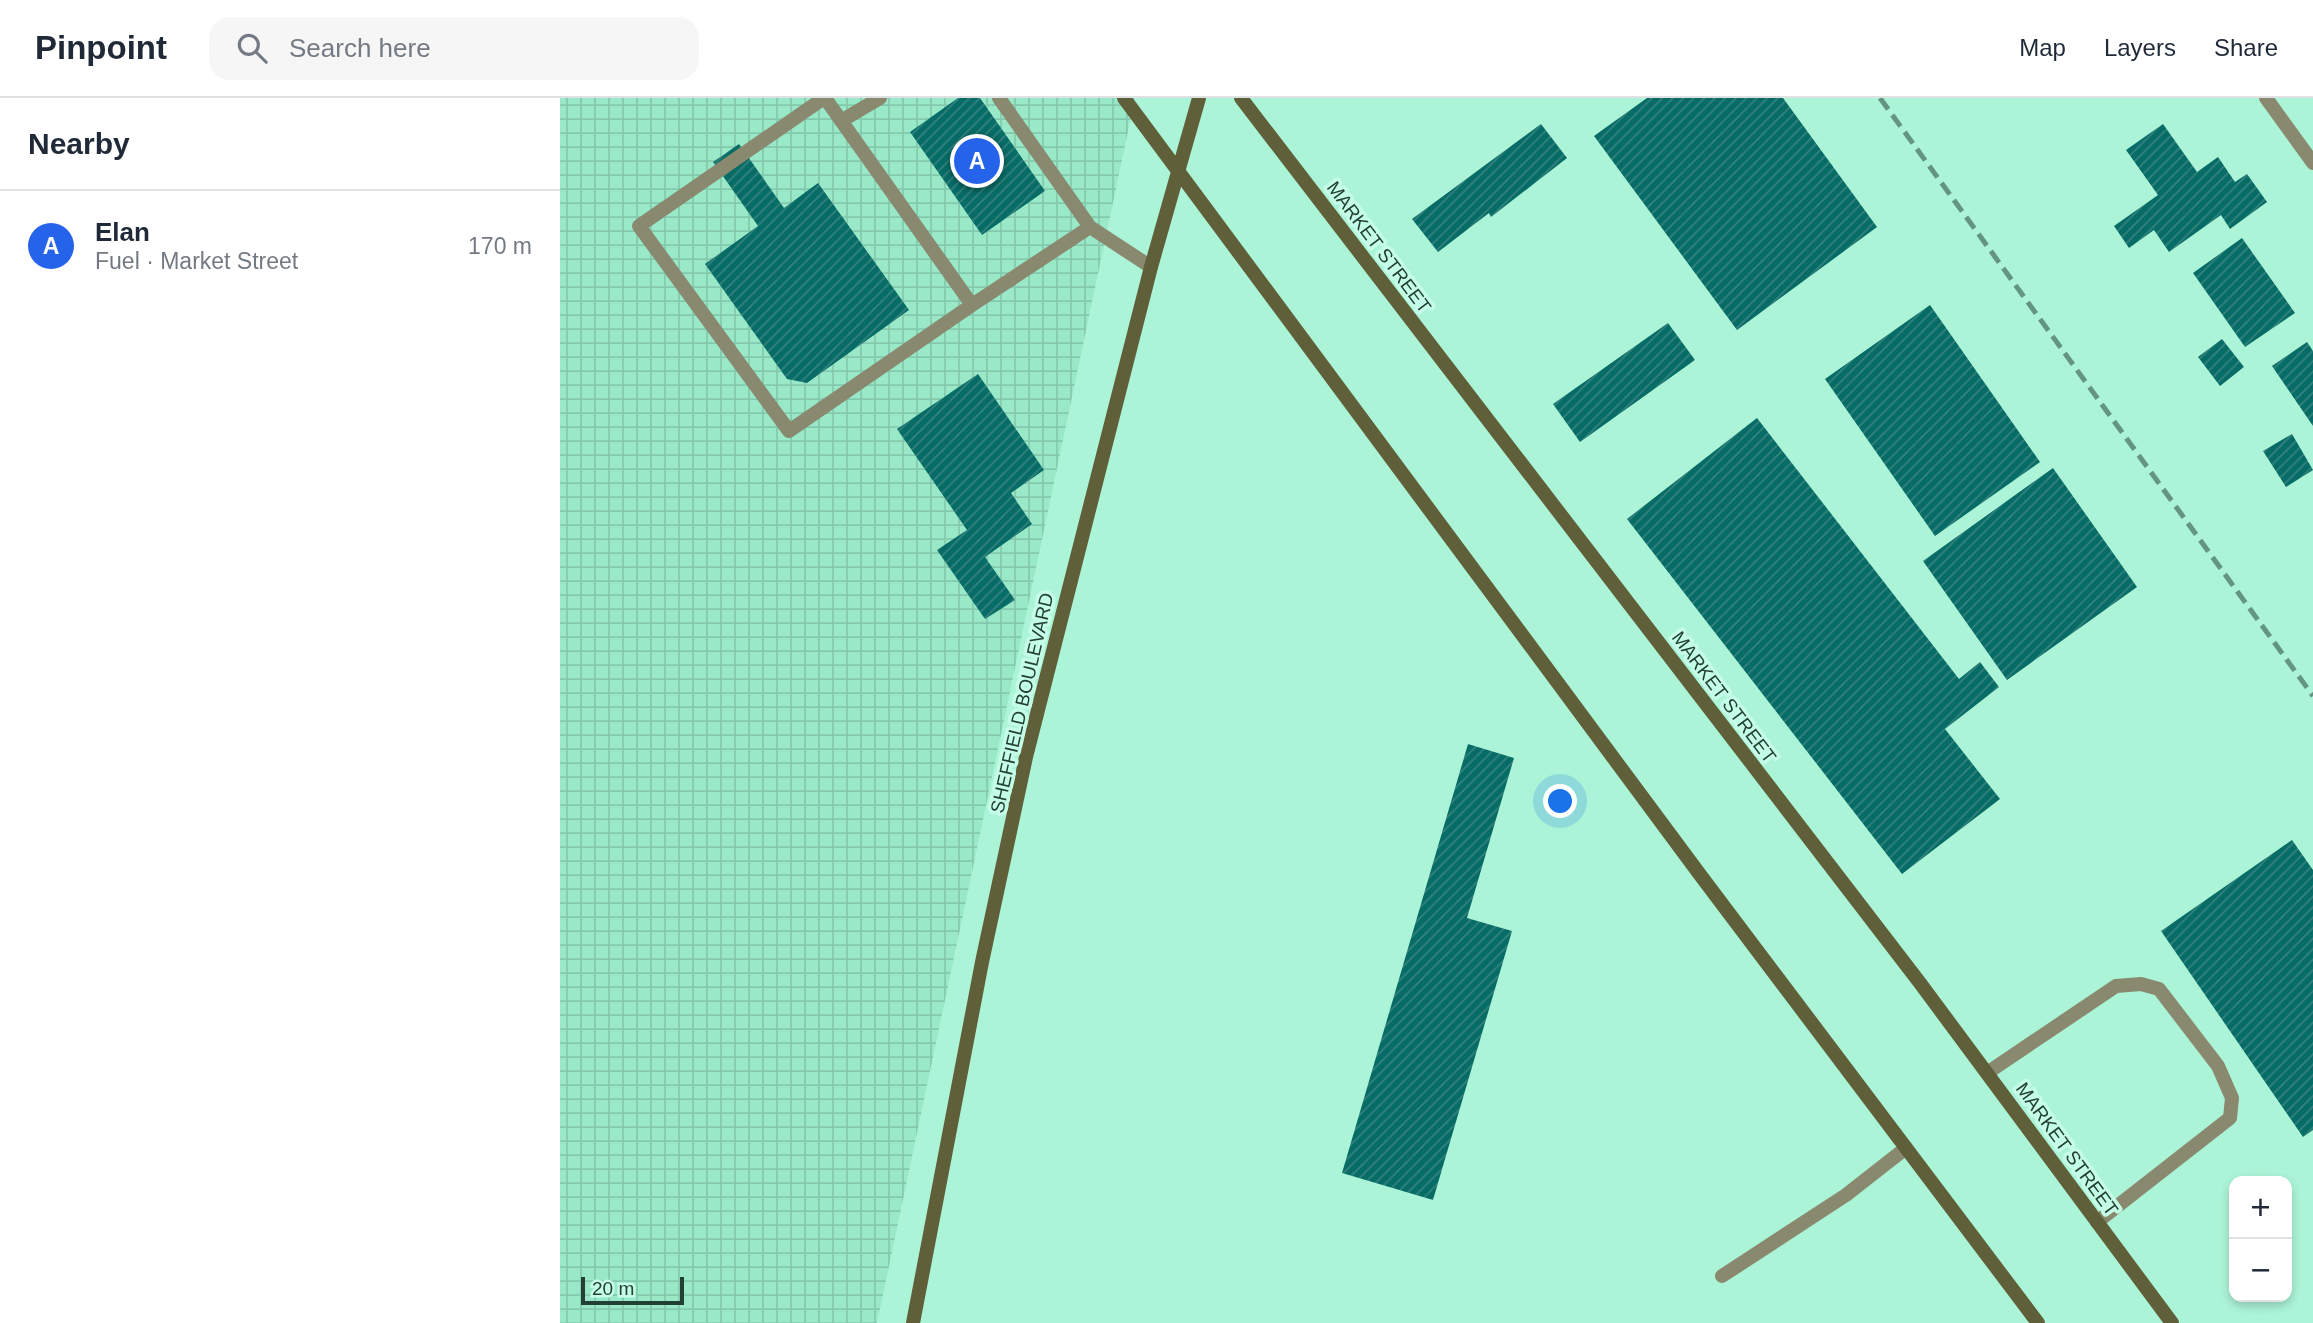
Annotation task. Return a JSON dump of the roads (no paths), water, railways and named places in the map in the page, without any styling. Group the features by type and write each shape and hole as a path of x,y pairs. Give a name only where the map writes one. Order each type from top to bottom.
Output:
{"main road":[{"path":"1124,98 2038,1323"},
{"name":"SHEFFIELD BOULEVARD","path":"914,1323 982,962 1026,757 1151,267 1199,98"},
{"name":"MARKET STREET","path":"1241,98 1987,1073 2172,1323"}],"street":[{"path":"972,305 824,98 639,226 789,431 972,305 1090,228"},
{"path":"841,121 880,98"},
{"path":"999,98 1090,228 1151,267"},
{"path":"2266,98 2313,163"},
{"path":"1987,1073 2116,986 2141,984 2159,989 2218,1066 2232,1098 2230,1118 2097,1222"},
{"path":"1722,1276 1846,1195 1906,1148"}],"railway":[{"path":"1880,98 2313,696"}],"place":[{"name":"Elan","path":"977,161"}]}
